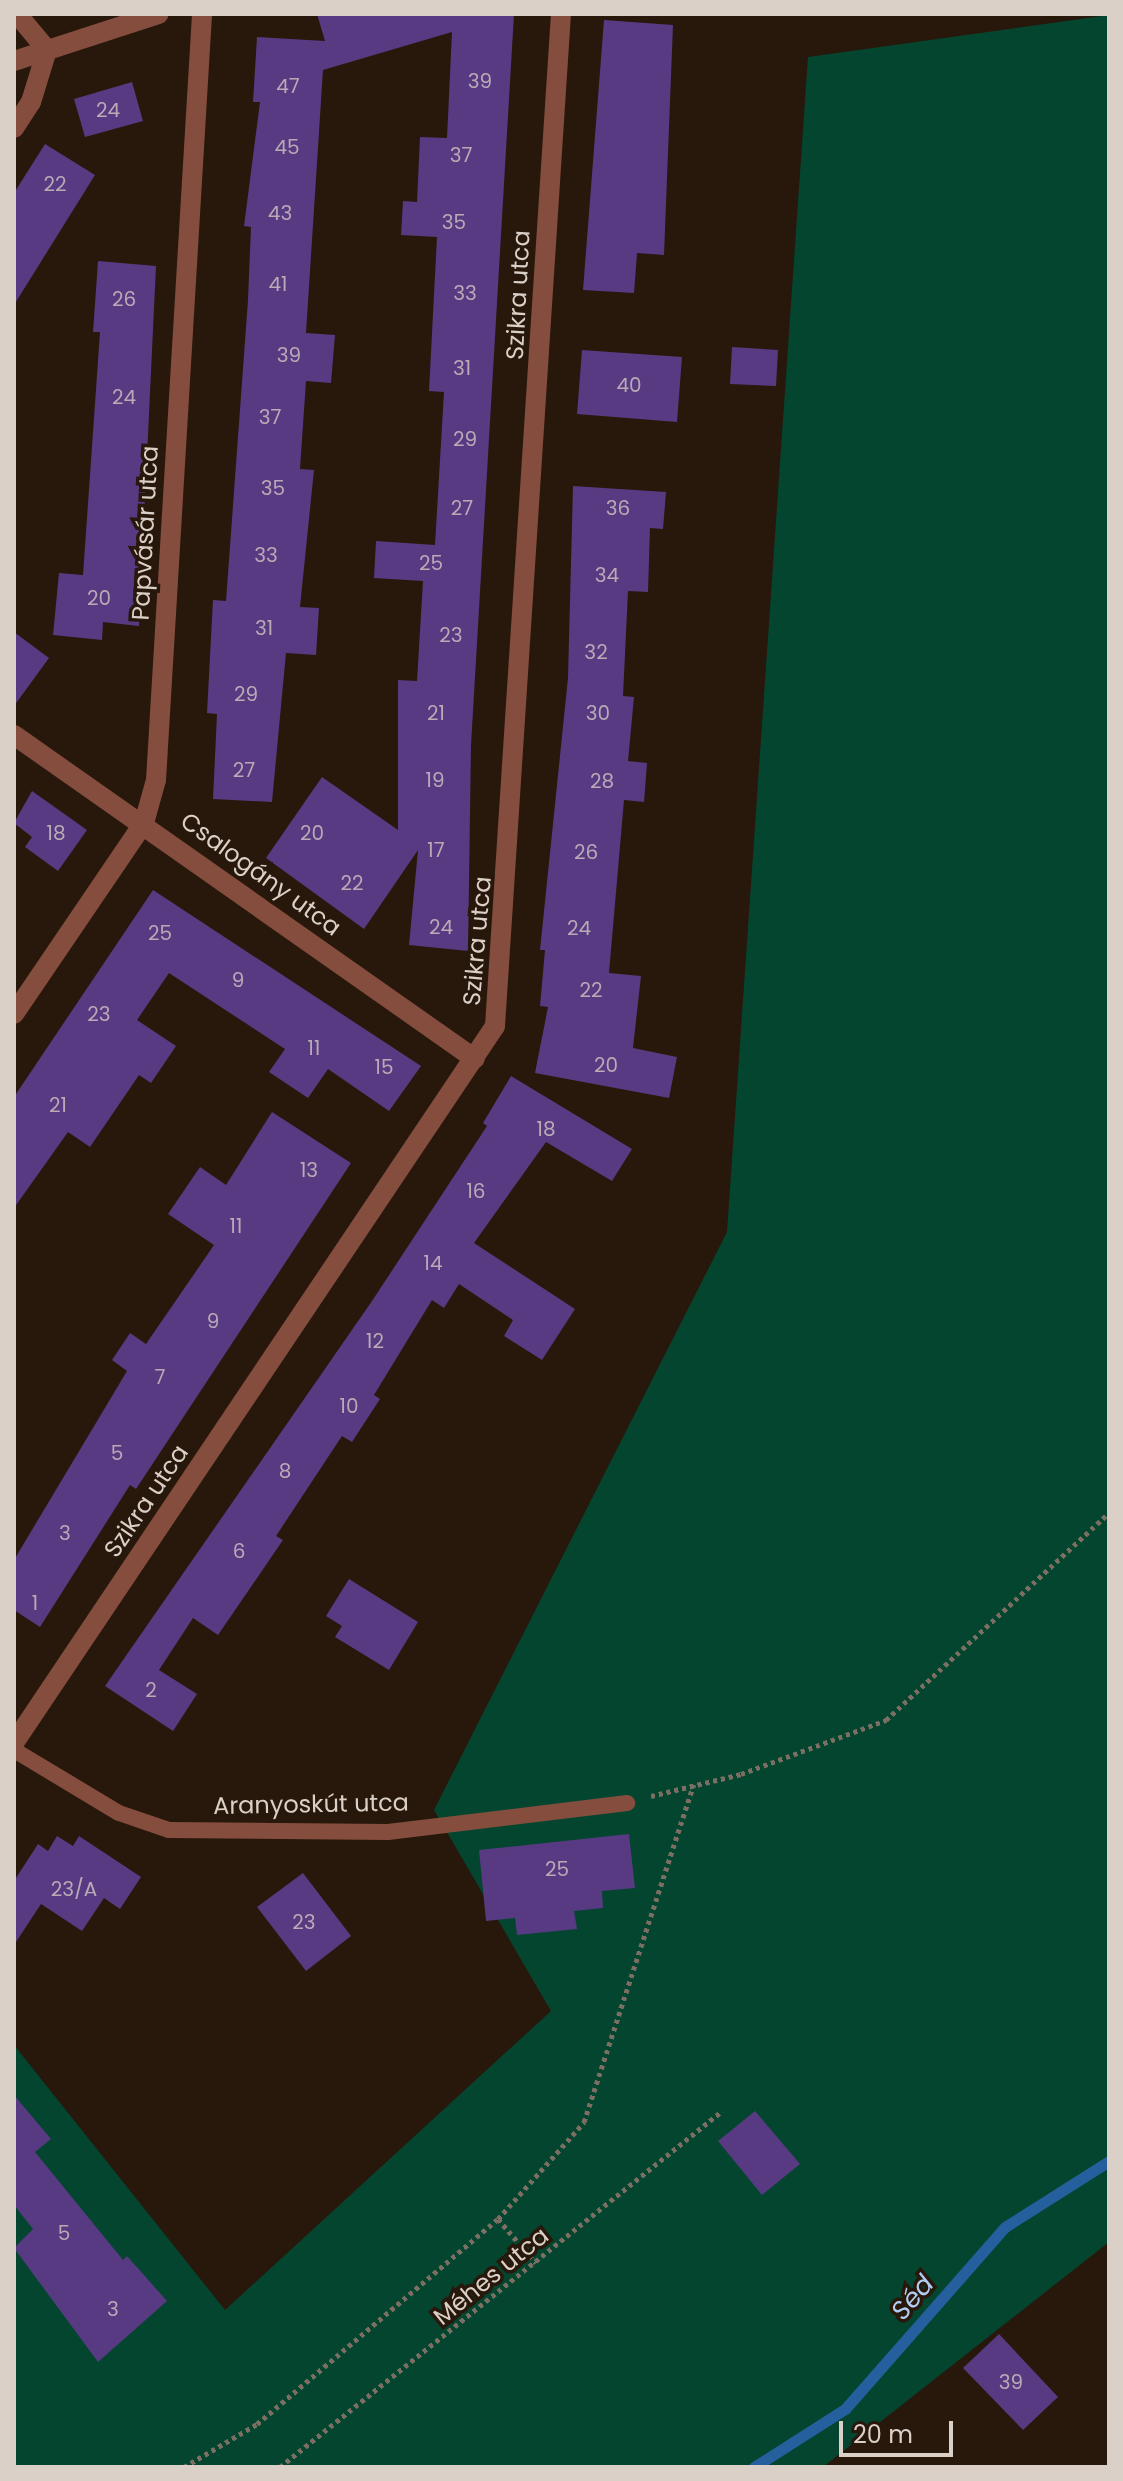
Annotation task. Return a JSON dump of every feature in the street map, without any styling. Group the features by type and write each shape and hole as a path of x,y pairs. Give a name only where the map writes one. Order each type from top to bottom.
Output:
{"street":[{"path":"17,14 47,50"},
{"path":"14,61 159,14"},
{"name":"Papvásár utca","path":"14,1014 144,823 156,780 202,14"},
{"name":"Szikra utca","path":"17,1732 495,1026 502,985 561,14"},
{"path":"14,128 31,102 47,50"},
{"name":"Csalogány utca","path":"14,735 144,823 475,1059"}],"lane":[{"name":"Aranyoskút utca","path":"14,1750 119,1813 169,1830 388,1832 627,1803"}],"path":[{"path":"627,1803 741,1774 886,1720 1109,1513"},
{"path":"184,2467 257,2424 498,2219 584,2122 694,1784"},
{"name":"Méhes utca","path":"280,2467 722,2111"},
{"path":"498,2219 536,2263"}],"green space":[{"path":"1109,15 1109,2242 823,2467 14,2467 14,2045 225,2310 551,2011 434,1810 727,1232 808,57"}],"building":[{"path":"317,14 514,14 471,745 468,951 409,945 418,850 364,929 266,858 322,777 398,830 398,680 417,681 423,581 374,578 376,541 435,545 444,392 429,391 437,237 401,235 403,201 417,202 420,137 447,138 452,32 323,70 306,333 335,335 331,383 306,381 300,469 314,470 300,607 319,608 316,655 286,653 272,802 213,799 217,714 207,713 213,600 226,601 248,300 251,227 244,226 260,102 253,102 257,37 325,41"},
{"path":"604,20 673,25 664,255 637,253 634,293 583,290"},
{"path":"132,82 143,121 85,137 74,99"},
{"path":"45,144 95,175 14,305 14,193"},
{"path":"98,261 156,266 139,626 103,622 102,640 53,635 59,573 83,575 100,332 93,332"},
{"path":"732,347 778,350 776,386 730,384"},
{"path":"582,350 682,357 677,422 577,414"},
{"path":"573,486 666,492 663,529 650,528 648,592 628,591 623,696 634,697 628,761 647,763 644,802 624,800 609,973 641,976 633,1048 677,1057 669,1098 535,1073 548,1007 540,1006 545,950 540,950 568,678"},
{"path":"14,632 49,658 14,706"},
{"path":"32,791 87,830 58,871 25,847 32,837 14,823"},
{"path":"153,890 421,1066 389,1111 328,1069 308,1098 269,1072 285,1049 169,973 137,1020 176,1046 151,1083 139,1075 90,1147 68,1132 14,1208 14,1097"},
{"path":"511,1076 632,1149 612,1181 546,1142 474,1243 575,1309 542,1360 504,1336 513,1320 459,1284 444,1308 432,1300 374,1395 380,1399 352,1442 342,1436 276,1536 283,1540 218,1635 193,1618 159,1670 197,1694 173,1731 105,1686 372,1301 487,1126 483,1123"},
{"path":"272,1112 351,1163 136,1489 130,1485 40,1627 14,1610 14,1560 127,1371 112,1360 130,1333 146,1344 214,1245 168,1214 200,1167 226,1185"},
{"path":"349,1579 418,1622 389,1670 335,1637 342,1626 326,1616"},
{"path":"629,1834 635,1888 602,1891 603,1908 574,1911 577,1929 517,1935 515,1918 486,1921 479,1850"},
{"path":"57,1836 73,1846 79,1836 141,1877 120,1909 104,1898 82,1931 41,1904 14,1945 14,1881 38,1844 48,1851"},
{"path":"303,1873 351,1936 306,1971 257,1907"},
{"path":"14,2095 51,2139 35,2152 123,2260 127,2256 167,2301 98,2362 14,2248 33,2229 14,2205"},
{"path":"755,2111 800,2164 762,2195 718,2141"},
{"path":"999,2334 1058,2397 1023,2430 963,2368"}],"waterway":[{"name":"Séd","path":"754,2467 845,2409 1005,2227 1109,2161"}]}
